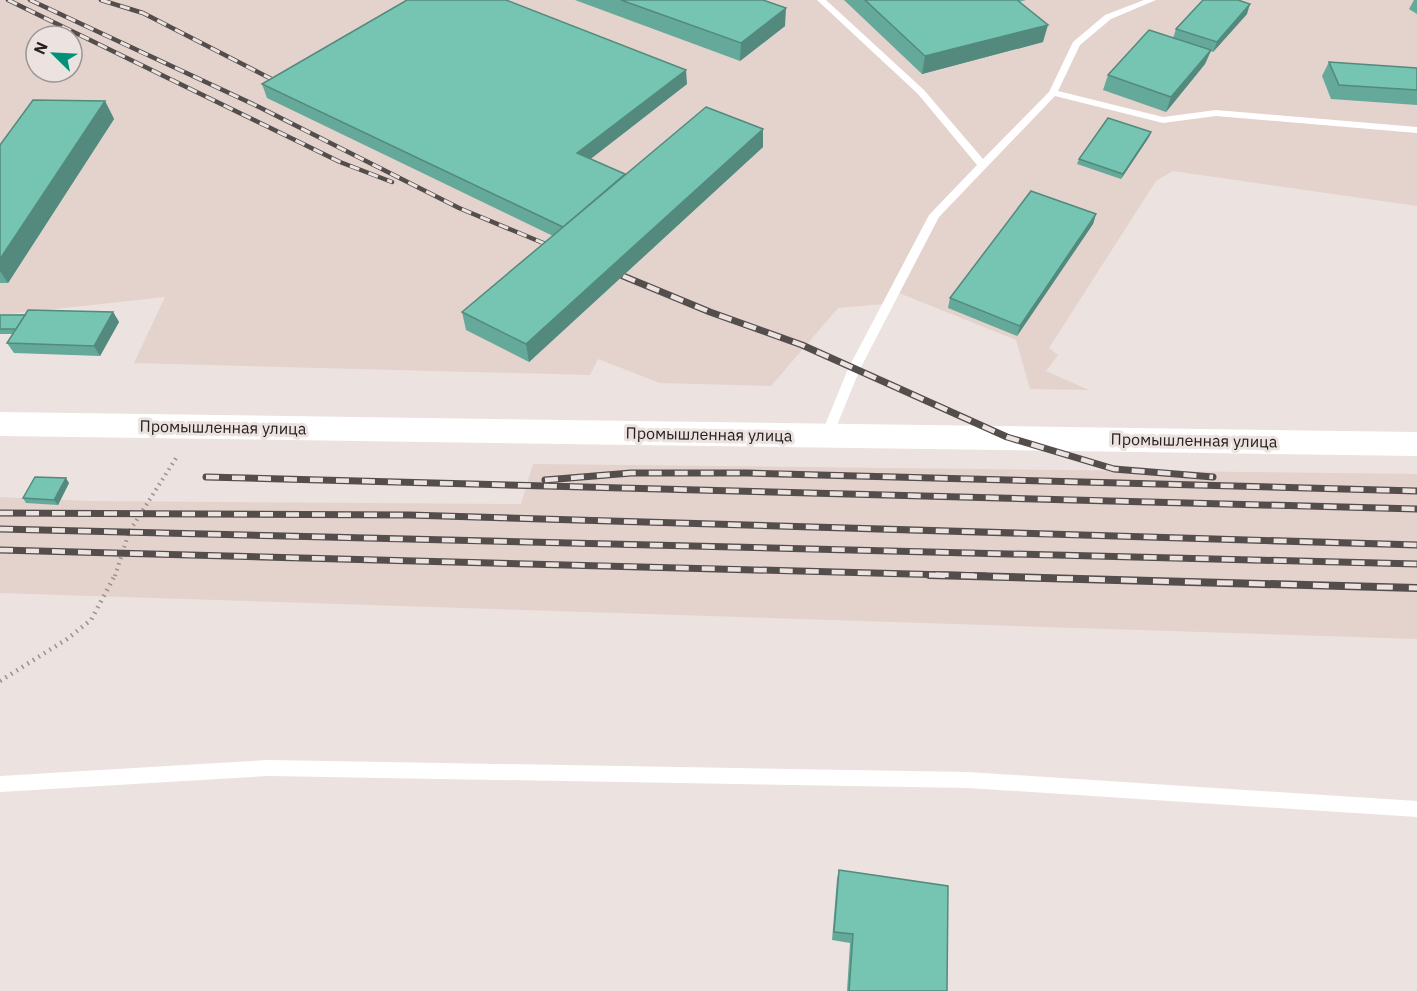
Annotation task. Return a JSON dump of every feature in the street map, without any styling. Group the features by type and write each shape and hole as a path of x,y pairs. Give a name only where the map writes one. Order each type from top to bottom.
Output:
{"street":[{"name":"Промышленная улица","path":"0,424 1417,444"}],"lane":[{"path":"821,0 921,92 983,165"},
{"path":"827,435 855,369 934,215 1053,93 1076,44 1108,17 1152,0"},
{"path":"1053,93 1163,120 1216,113 1417,129"},
{"path":"0,784 291,768 968,780 1417,809"}],"path":[{"path":"0,681 67,639 91,620 113,582 129,532 178,454"}],"shaded area":[{"path":"0,0 1417,0 1417,206 1173,171 1156,181 1049,348 1058,355 1046,371 1089,390 1030,389 1016,340 899,293 883,304 838,308 771,386 660,383 598,359 590,375 134,363 165,297 0,315"},
{"path":"533,464 1417,474 1417,639 0,593 0,497 88,501 521,504"}],"building":[{"path":"407,0 506,0 686,70 577,153 625,174 563,227 262,84"},
{"path":"621,0 763,0 786,8 741,43"},
{"path":"865,0 1017,0 1048,25 925,56"},
{"path":"1203,0 1238,0 1250,4 1217,42 1176,29"},
{"path":"1149,30 1211,50 1171,97 1108,75"},
{"path":"1329,62 1417,68 1417,90 1339,85"},
{"path":"33,100 105,101 0,259 0,145"},
{"path":"706,107 763,129 526,344 462,312"},
{"path":"1108,118 1151,132 1123,174 1079,159"},
{"path":"1031,191 1096,214 1020,326 950,298"},
{"path":"28,310 113,312 94,346 7,343"},
{"path":"0,315 25,315 16,329 0,329"},
{"path":"35,477 66,478 54,500 23,498"},
{"path":"839,870 948,886 947,991 849,991 853,934 834,932"}],"railway":[{"path":"8,0 340,162 392,182"},
{"path":"30,0 259,107 459,208 560,250"},
{"path":"101,0 143,13 285,86"},
{"path":"623,276 710,312 802,345 1007,437 1114,469 1213,477"},
{"path":"545,480 631,473 747,473 1417,491"},
{"path":"206,477 1417,509"},
{"path":"0,513 409,515 1417,545"},
{"path":"0,529 1417,564"},
{"path":"0,550 985,576"},
{"path":"929,575 1417,588"}]}
